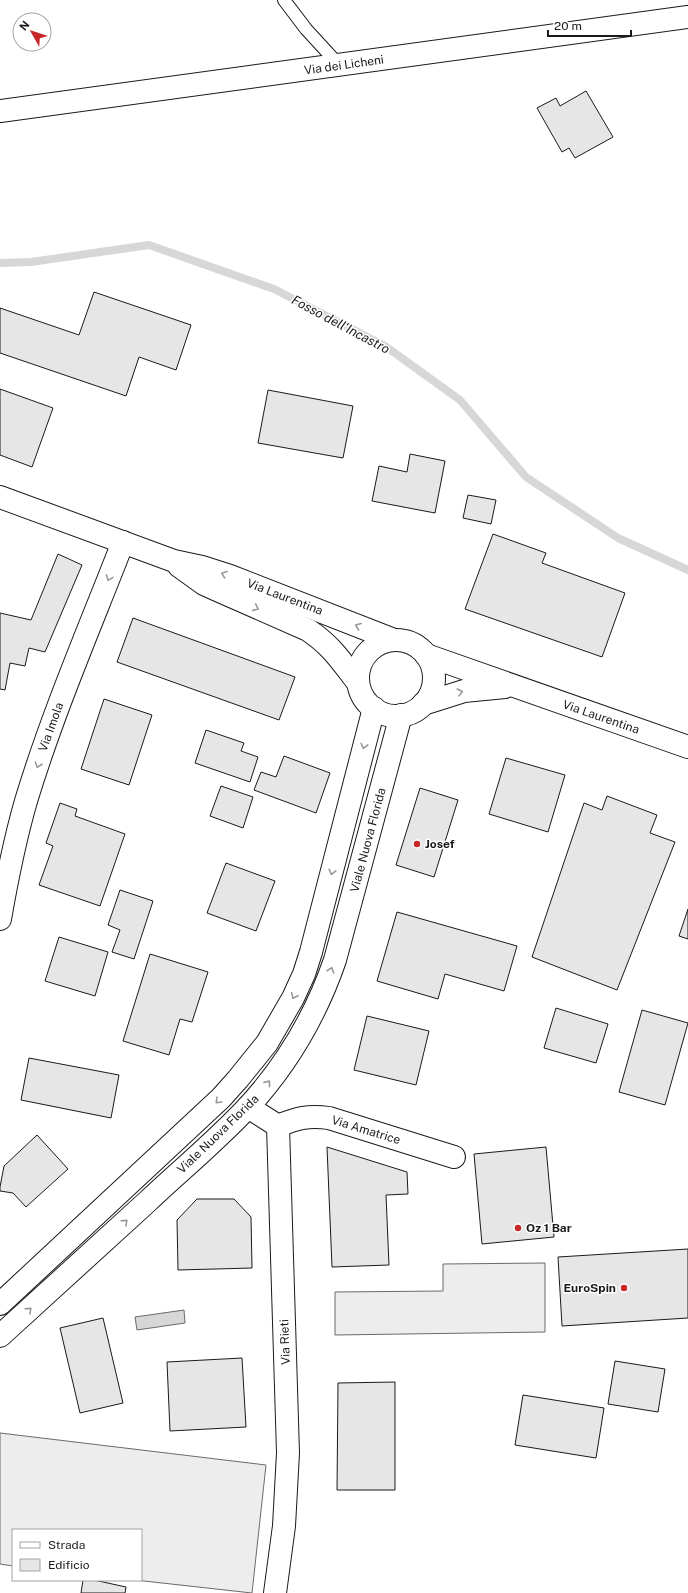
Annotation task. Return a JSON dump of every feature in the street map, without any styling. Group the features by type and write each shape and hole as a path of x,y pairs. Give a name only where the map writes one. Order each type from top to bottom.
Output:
{"street":[{"name":"Via dei Licheni","path":"0,111 688,17"},
{"name":"Via Laurentina","path":"0,497 174,562 217,571 394,640"},
{"name":"Via Imola","path":"0,919 14,849 34,776 50,727 123,542"},
{"name":"Via Laurentina","path":"174,562 204,584 308,630 328,644 358,683"},
{"path":"394,640 406,641 417,646 426,655 432,664 434,675 433,686 429,696 423,704 413,712 392,716 382,713 366,702 358,683 359,671 363,659 371,649 382,642 394,640"},
{"name":"Via Laurentina","path":"426,655 688,747"},
{"name":"Via Laurentina","path":"423,704 464,691 515,687"},
{"name":"Viale Nuova Florida","path":"0,1304 221,1098 253,1061 278,1026 293,998 311,952 374,708"},
{"name":"Viale Nuova Florida","path":"0,1336 223,1132 248,1107 272,1078 292,1050 329,978 342,936 401,715"},
{"path":"248,1107 278,1126"},
{"name":"Via Amatrice","path":"278,1126 292,1120 311,1116 329,1118 454,1157"},
{"name":"Via Rieti","path":"275,1593 284,1526 288,1453 278,1126"}],"lane":[{"path":"284,0 306,29 339,65"}],"shaded area":[{"path":"545,1263 545,1332 335,1335 335,1292 443,1291 443,1264"},
{"path":"184,1310 185,1323 137,1330 135,1317"},
{"path":"0,1433 266,1465 252,1593 142,1581 142,1529 12,1529 12,1566 0,1564"}],"building":[{"path":"586,91 613,137 575,158 569,148 562,152 537,108 556,98 560,106"},
{"path":"94,292 191,325 176,370 139,357 126,396 0,353 0,308 79,335"},
{"path":"0,389 53,408 32,467 0,455"},
{"path":"268,390 353,406 343,458 258,443"},
{"path":"410,454 445,461 435,513 372,501 379,466 407,472"},
{"path":"468,495 496,500 491,524 463,518"},
{"path":"493,534 546,553 542,563 625,593 602,657 465,609"},
{"path":"58,554 82,565 45,652 29,648 25,666 10,663 5,690 0,689 0,613 31,620"},
{"path":"133,618 295,677 279,720 117,662"},
{"path":"104,699 152,715 129,785 81,769"},
{"path":"206,730 244,743 241,751 258,757 250,782 195,763"},
{"path":"284,756 330,773 316,813 254,790 261,772 276,777"},
{"path":"506,758 565,775 548,832 489,814"},
{"path":"221,786 253,797 243,828 210,816"},
{"path":"420,788 458,800 434,877 396,865"},
{"path":"607,796 657,815 650,833 675,842 617,990 532,957 584,803 602,810"},
{"path":"60,803 77,809 75,816 125,834 100,906 39,885 53,846 46,843"},
{"path":"226,863 275,881 256,931 207,913"},
{"path":"120,890 153,901 134,959 112,952 120,930 108,925"},
{"path":"688,909 688,939 679,936"},
{"path":"397,912 517,946 504,991 445,974 438,999 377,981"},
{"path":"59,937 108,952 95,996 45,981"},
{"path":"150,954 208,972 192,1022 180,1019 169,1055 123,1041"},
{"path":"556,1008 608,1024 596,1063 544,1048"},
{"path":"642,1010 688,1023 665,1105 619,1092"},
{"path":"367,1016 429,1031 416,1085 354,1070"},
{"path":"29,1058 119,1075 111,1118 21,1100"},
{"path":"37,1135 68,1169 26,1207 13,1193 0,1191 0,1187 4,1166"},
{"path":"327,1147 407,1172 408,1194 386,1195 389,1265 332,1267"},
{"path":"546,1147 554,1237 482,1244 474,1154"},
{"path":"197,1199 234,1199 251,1217 252,1268 178,1270 177,1220"},
{"name":"EuroSpin","path":"688,1249 688,1318 562,1326 558,1257"},
{"path":"103,1318 123,1403 80,1413 60,1328"},
{"path":"242,1358 246,1427 170,1431 167,1362"},
{"path":"615,1361 665,1369 658,1412 608,1404"},
{"path":"395,1382 395,1490 337,1490 338,1383"},
{"path":"523,1395 604,1408 596,1458 515,1445"},
{"path":"83,1581 99,1581 126,1587 125,1593 81,1593"}],"waterway":[{"name":"Fosso dell'Incastro","path":"0,263 31,262 149,245 274,289 385,346 460,400 526,477 618,538 688,570"}],"place":[{"name":"Josef","path":"417,844"},
{"name":"Oz 1 Bar","path":"518,1228"},
{"name":"EuroSpin","path":"624,1288"}]}
